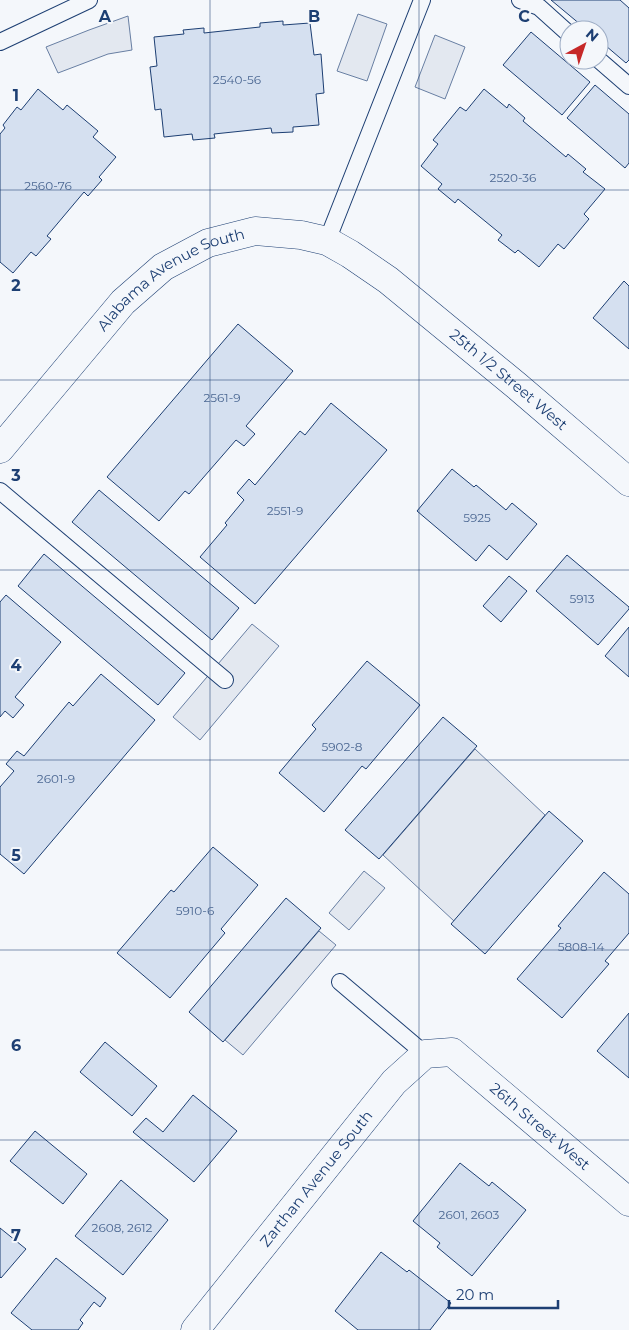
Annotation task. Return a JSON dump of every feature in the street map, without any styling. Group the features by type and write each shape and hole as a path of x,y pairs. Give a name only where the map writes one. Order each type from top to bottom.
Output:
{"street":[{"name":"Alabama Avenue South","path":"0,449 123,302 163,267 208,243 255,231 301,235 327,241 388,280"},
{"name":"25th 1/2 Street West","path":"388,280 518,386 629,482"},
{"name":"26th Street West","path":"425,1054 452,1052 629,1202"},
{"name":"Zarthan Avenue South","path":"196,1330 394,1082 425,1054"}],"lane":[{"path":"0,42 89,0"},
{"path":"327,241 422,0"},
{"path":"520,0 539,7 559,25"},
{"path":"609,69 629,86"},
{"path":"0,491 225,680"},
{"path":"340,982 425,1054"}],"shaded area":[{"path":"358,14 387,24 367,81 337,71"},
{"path":"128,16 132,50 108,54 58,73 46,47"},
{"path":"435,35 465,47 445,99 415,87"},
{"path":"252,624 279,646 200,740 173,717"},
{"path":"475,749 545,815 454,921 383,855"},
{"path":"364,871 385,888 349,930 329,913"},
{"path":"319,931 336,945 243,1055 225,1040"}],"building":[{"path":"551,0 620,0 629,8 629,60 626,63 609,49 609,20 575,20"},
{"path":"283,21 283,25 310,23 314,55 321,54 324,93 316,94 319,125 293,127 293,132 272,133 271,128 214,134 215,138 193,140 192,134 164,137 161,109 155,110 150,67 157,66 154,37 184,34 183,30 204,28 204,33 260,27 260,23"},
{"path":"531,32 559,56 559,70 576,70 590,82 562,115 503,65"},
{"path":"595,85 629,114 629,163 625,168 567,118"},
{"path":"38,89 63,110 67,105 98,131 93,137 116,157 99,177 102,180 88,196 84,192 47,236 51,239 36,256 31,252 13,273 0,262 0,134 5,128 3,125 17,107 21,110"},
{"path":"484,89 507,108 509,104 525,118 523,121 566,157 568,154 586,169 583,172 605,189 584,214 589,219 564,249 558,244 539,267 518,250 515,253 498,240 502,235 458,199 455,203 438,189 442,184 421,166 438,144 433,140 460,107 466,111"},
{"path":"624,281 629,286 629,349 593,318"},
{"path":"238,324 293,371 246,426 255,434 244,446 236,440 189,494 185,491 159,521 107,477"},
{"path":"331,403 387,450 255,604 200,557 227,525 225,523 244,500 237,493 249,479 255,485 300,431 305,435"},
{"path":"452,469 474,487 476,485 506,510 512,503 537,524 507,560 489,545 476,561 417,511"},
{"path":"99,490 239,608 212,640 72,522"},
{"path":"44,554 185,673 158,705 18,586"},
{"path":"567,555 629,607 598,645 536,591"},
{"path":"509,576 527,591 501,622 483,606"},
{"path":"6,595 61,642 15,697 24,705 13,718 5,711 0,717 0,602"},
{"path":"629,627 629,677 605,656"},
{"path":"367,661 420,705 366,769 362,766 324,812 279,773 316,729 312,725"},
{"path":"101,674 155,720 24,874 0,854 0,787 14,771 6,764 17,751 24,756 69,702 73,706"},
{"path":"443,717 477,746 379,859 345,830"},
{"path":"549,811 583,841 485,954 451,924"},
{"path":"213,847 258,885 221,929 225,933 170,998 117,953 171,890 174,892"},
{"path":"604,872 629,894 629,933 605,961 609,964 562,1018 517,979 561,928 558,926"},
{"path":"286,898 321,928 223,1042 189,1012"},
{"path":"629,1013 629,1078 597,1051"},
{"path":"105,1042 157,1086 132,1116 80,1072"},
{"path":"193,1095 237,1131 194,1182 133,1132 146,1118 163,1132"},
{"path":"35,1131 87,1174 63,1204 10,1161"},
{"path":"460,1163 489,1186 492,1182 526,1210 472,1276 437,1247 440,1243 413,1221"},
{"path":"121,1180 168,1220 123,1275 75,1236"},
{"path":"0,1228 26,1249 1,1278 0,1277"},
{"path":"381,1252 407,1272 409,1270 451,1303 430,1330 358,1330 335,1311"},
{"path":"56,1258 106,1298 100,1307 94,1302 80,1320 83,1323 78,1330 32,1330 11,1313"}]}
